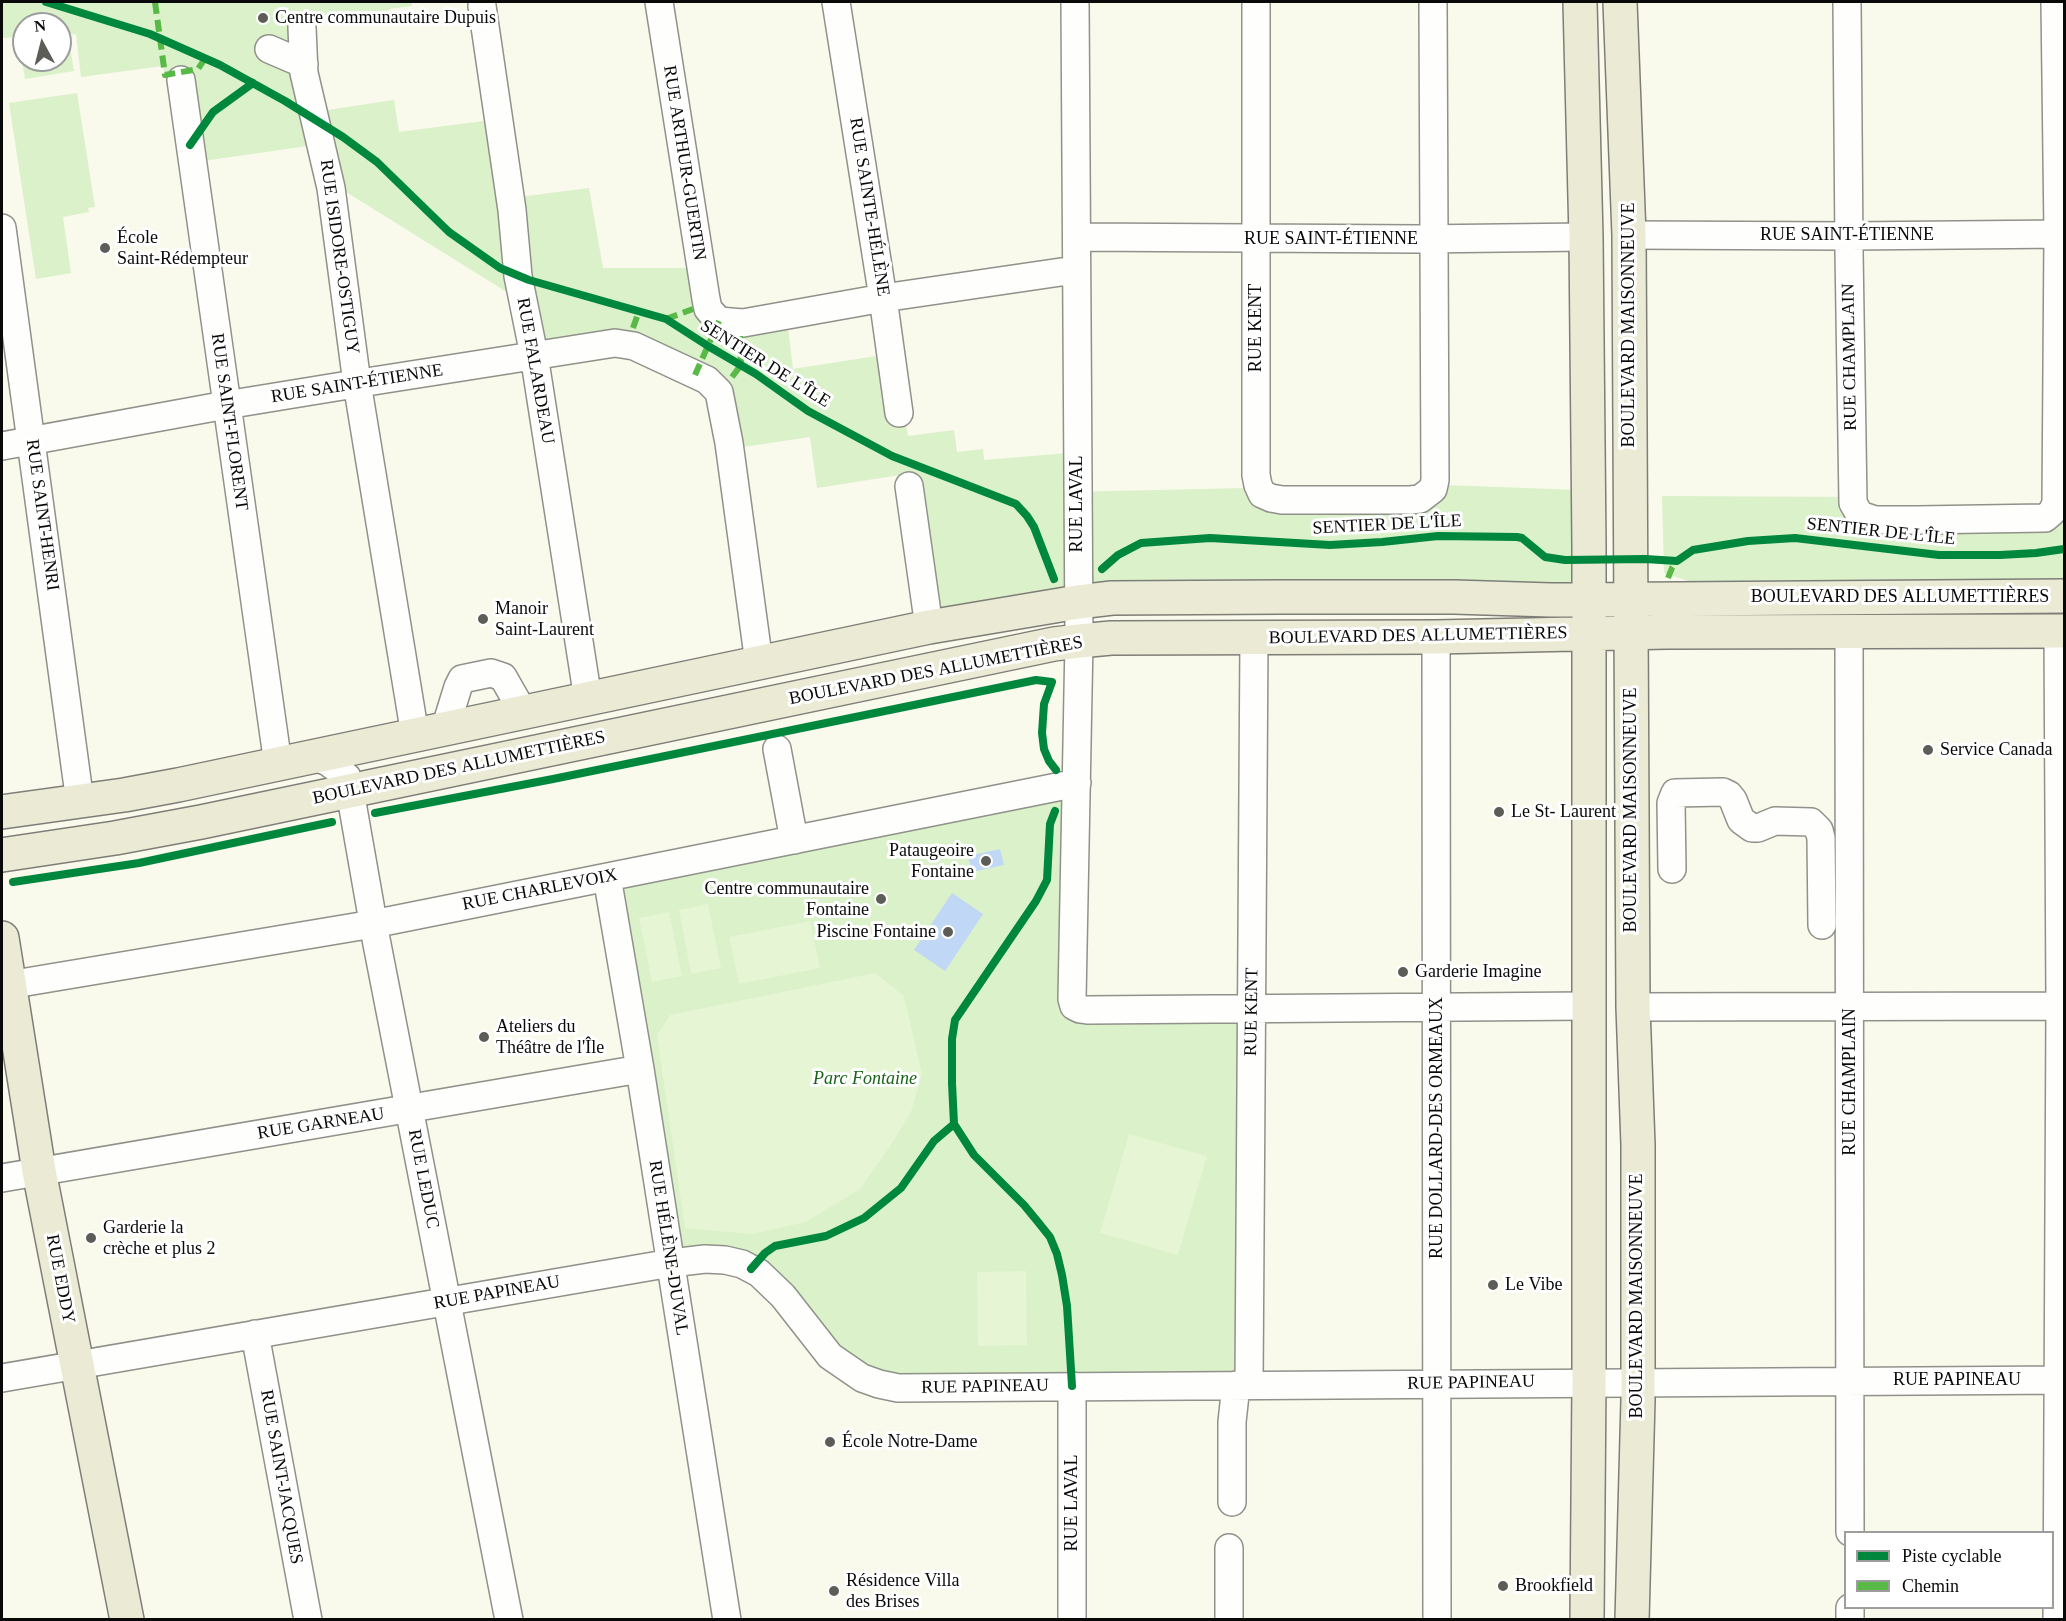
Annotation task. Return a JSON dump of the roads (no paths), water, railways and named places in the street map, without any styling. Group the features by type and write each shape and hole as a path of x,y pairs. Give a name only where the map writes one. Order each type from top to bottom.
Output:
{"main road":[{"path":"1580,2 1586,237 1589,599 1587,1620"},
{"name":"BOULEVARD MAISONNEUVE","path":"1620,2 1629,235 1633,1007 1638,1145 1638,1381 1632,1620"},
{"name":"BOULEVARD DES ALLUMETTIÈRES","path":"2,812 80,802 178,785 929,627 1112,598 1630,599 2064,596"},
{"name":"BOULEVARD DES ALLUMETTIÈRES","path":"2,855 150,832 1054,644 1078,641 1111,638 1254,639 1589,633 2061,631"},
{"name":"RUE EDDY","path":"2,938 6,986 39,1171 127,1620"}],"street":[{"name":"RUE ARTHUR-GUERTIN","path":"659,2 708,309 719,321 742,322 884,298"},
{"name":"RUE SAINTE-HÉLÈNE","path":"836,2 884,298 899,413"},
{"name":"RUE LAVAL","path":"1075,2 1078,641 1072,999 1074,1006 1080,1010 1252,1008"},
{"name":"RUE KENT","path":"1256,2 1256,475 1262,494 1282,500 1420,499 1433,489 1435,480 1435,238"},
{"path":"1433,2 1435,238"},
{"name":"RUE CHAMPLAIN","path":"1847,2 1852,493 1853,503 1860,515 1875,520 1999,519 2045,518 2052,512 2056,503 2061,234"},
{"path":"2055,2 2061,234"},
{"name":"RUE FALARDEAU","path":"482,6 512,210 519,276 534,355 588,699"},
{"name":"RUE ISIDORE-OSTIGUY","path":"302,28 304,73 331,188 357,383 430,732"},
{"path":"269,50 304,64"},
{"name":"RUE SAINT-FLORENT","path":"181,80 278,764"},
{"name":"RUE SAINT-HENRI","path":"2,228 80,802"},
{"name":"RUE SAINT-ÉTIENNE","path":"1629,235 2061,234"},
{"name":"RUE SAINT-ÉTIENNE","path":"1077,237 1586,237"},
{"path":"884,298 1061,272 1076,272"},
{"name":"RUE SAINT-ÉTIENNE","path":"2,446 357,383 624,343 707,380 719,392 723,406 759,663"},
{"path":"909,486 929,627"},
{"name":"RUE CHAMPLAIN","path":"1850,631 1850,1531"},
{"path":"2057,1620 2061,1380 2061,631"},
{"name":"RUE DOLLARD-DES ORMEAUX","path":"1436,636 1437,1620"},
{"name":"RUE KENT","path":"1232,1502 1232,1422 1243,1385 1252,1008 1254,639"},
{"path":"430,732 462,679 491,673 503,677 523,712"},
{"path":"777,749 794,840"},
{"name":"RUE LEDUC","path":"313,756 328,762 347,777 509,1620"},
{"name":"RUE CHARLEVOIX","path":"6,986 374,924 1077,783"},
{"path":"1672,869 1671,802 1675,793 1723,792 1733,800 1741,820 1752,828 1775,821 1811,822 1819,830 1821,838 1822,925"},
{"name":"RUE HÉLÈNE-DUVAL","path":"607,877 640,1069 727,1620"},
{"path":"1252,1008 1588,1006"},
{"path":"1633,1007 2062,1006"},
{"name":"RUE GARNEAU","path":"2,1178 640,1069"},
{"name":"RUE PAPINEAU","path":"2,1378 705,1259 742,1264 759,1273 783,1296 830,1356 862,1378 898,1388 1638,1381 2061,1380"},
{"name":"RUE SAINT-JACQUES","path":"255,1334 308,1620"},
{"name":"RUE LAVAL","path":"1072,1386 1072,1620"},
{"path":"1229,1548 1229,1620"}],"water":[{"name":"Pataugeoire Fontaine","path":"1000,849 1004,865 972,872 968,856"},
{"name":"Piscine Fontaine","path":"952,893 983,914 945,971 914,950"}],"place":[{"name":"Centre communautaire Dupuis","path":"263,18"},
{"name":"École Saint-Rédempteur","path":"105,248"},
{"name":"Manoir Saint-Laurent","path":"483,619"},
{"name":"Service Canada","path":"1928,750"},
{"name":"Le St- Laurent","path":"1499,812"},
{"name":"Pataugeoire Fontaine","path":"986,861"},
{"name":"Centre communautaire Fontaine","path":"881,899"},
{"name":"Piscine Fontaine","path":"948,932"},
{"name":"Garderie Imagine","path":"1403,972"},
{"name":"Ateliers du Théâtre de l'Île","path":"484,1037"},
{"name":"Garderie la crèche et plus 2","path":"91,1238"},
{"name":"Le Vibe","path":"1493,1285"},
{"name":"École Notre-Dame","path":"830,1442"},
{"name":"Brookfield","path":"1503,1586"},
{"name":"Résidence Villa des Brises","path":"834,1591"}],"park label":[{"name":"Parc Fontaine","path":"865,1079"}]}
